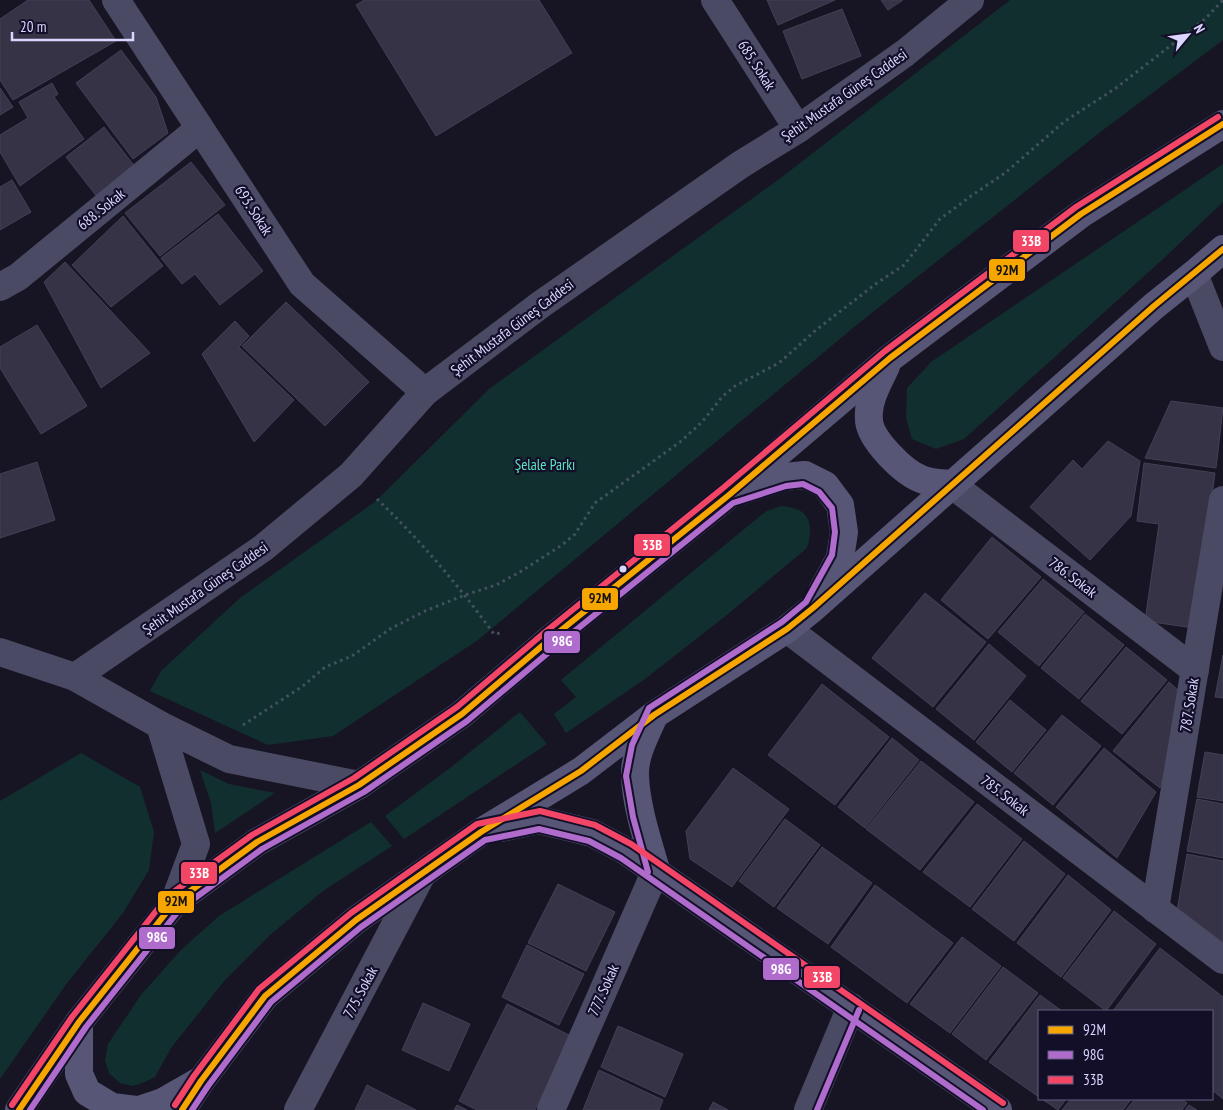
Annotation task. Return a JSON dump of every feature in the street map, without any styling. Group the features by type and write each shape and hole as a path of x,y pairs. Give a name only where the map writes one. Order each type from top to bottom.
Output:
{"main road":[{"path":"19,1110 79,1022 174,903 258,842 359,785 462,714 549,640 730,494 890,358 1081,214 1223,124"},
{"path":"182,1110 201,1081 265,996 356,920 481,832 581,771 654,715 787,628 813,608 1154,306 1223,249"},
{"path":"890,358 871,397 869,422 882,448 904,468 921,480 951,484"},
{"path":"730,494 784,477 805,475 825,485 840,506 844,532 840,558 813,608"},
{"path":"654,715 640,748 635,775 641,815 656,870"},
{"path":"481,832 539,820 592,833 626,851 656,870 998,1110"},
{"path":"79,1022 79,1074 87,1092 112,1107 137,1110 162,1102 201,1081"}],"street":[{"name":"693. Sokak","path":"116,0 302,284 424,392"},
{"name":"685. Sokak","path":"715,0 798,129"},
{"name":"Şehit Mustafa Güneş Caddesi","path":"75,677 263,548 352,475 424,392 540,305 740,165 798,129 906,53 970,0"},
{"name":"688. Sokak","path":"0,287 18,277 200,128"},
{"path":"1194,274 1223,347"},
{"name":"786. Sokak","path":"951,484 1195,670"},
{"name":"787. Sokak","path":"1155,909 1223,500"},
{"name":"785. Sokak","path":"787,628 1223,960"},
{"path":"0,652 75,677 160,725 230,760 359,785"},
{"path":"160,725 196,844 174,903"},
{"name":"777. Sokak","path":"551,1110 656,870"},
{"name":"775. Sokak","path":"298,1110 422,874"},
{"path":"808,1110 851,1007"}],"path":[{"path":"206,748 303,686 325,667 352,656 390,629 425,611 496,585 562,546 575,534 595,503 680,442 702,422 722,397 735,386 779,363 816,330 877,282 904,265 940,219 1005,173 1065,121 1116,88 1205,18 1223,0"},
{"path":"352,475 398,519 465,595 494,634 510,632"}],"green space":[{"name":"Şelale Parkı","path":"1010,0 1223,0 1223,40 1103,130 859,323 478,640 333,736 268,745 150,691 161,671 240,598 376,501 489,389 782,177"},
{"path":"1223,164 1223,202 1163,259 964,439 936,449 912,439 906,417 907,388 931,362"},
{"path":"780,506 797,509 807,518 810,531 807,548 728,614 645,679 566,733 554,714 576,697 561,680 765,512"},
{"path":"520,712 547,744 404,839 385,816 450,768"},
{"path":"81,753 140,787 154,832 149,870 123,913 67,983 0,1079 0,801"},
{"path":"200,770 229,784 275,793 215,833 211,803"},
{"path":"371,822 392,846 323,891 270,935 225,980 171,1048 155,1077 133,1086 120,1083 109,1073 105,1060 108,1044 141,995 181,950 219,916"}],"building":[{"path":"28,0 89,0 116,41 13,100 0,80 0,19"},
{"path":"364,0 539,0 572,53 436,136 356,5"},
{"path":"767,0 835,0 778,25"},
{"path":"881,0 903,0 888,10"},
{"path":"842,9 861,56 802,79 783,31"},
{"path":"121,50 156,97 168,133 133,159 76,83"},
{"path":"52,83 58,94 54,97 84,139 20,186 0,152 0,135 28,118 19,102"},
{"path":"0,88 13,107 0,115"},
{"path":"104,127 136,168 98,198 66,157"},
{"path":"191,162 225,205 160,256 125,213"},
{"path":"12,180 31,212 0,230 0,187"},
{"path":"218,214 263,271 220,305 195,274 182,284 161,258"},
{"path":"123,216 163,266 111,307 72,265"},
{"path":"65,262 150,353 101,388 44,282"},
{"path":"286,302 369,382 325,426 242,346"},
{"path":"235,321 249,336 239,347 294,400 254,442 202,354"},
{"path":"37,325 87,406 41,434 0,368 0,347"},
{"path":"1171,401 1223,408 1216,468 1145,458"},
{"path":"1108,441 1140,461 1131,516 1090,560 1030,507 1073,460 1082,469"},
{"path":"37,462 55,520 0,538 0,474"},
{"path":"1144,463 1215,473 1194,628 1145,621 1159,524 1137,521"},
{"path":"992,537 1041,577 988,639 941,600"},
{"path":"1043,579 1084,612 1039,666 998,632"},
{"path":"925,593 986,642 933,707 872,658"},
{"path":"1085,614 1124,645 1079,699 1041,668"},
{"path":"989,644 1026,676 974,740 936,709"},
{"path":"1126,647 1167,680 1122,734 1081,701"},
{"path":"1223,655 1223,698 1215,697"},
{"path":"1169,682 1188,699 1160,788 1113,751"},
{"path":"822,684 889,737 835,805 768,755"},
{"path":"1010,700 1046,730 1012,772 976,742"},
{"path":"1062,715 1101,746 1053,805 1014,773"},
{"path":"892,738 919,760 865,828 838,807"},
{"path":"1104,748 1156,792 1117,858 1056,807"},
{"path":"1205,752 1223,755 1223,801 1197,797"},
{"path":"921,761 974,802 920,870 866,829"},
{"path":"733,768 789,809 732,887 690,859 686,831"},
{"path":"1197,799 1223,804 1223,858 1187,851"},
{"path":"977,804 1022,839 970,907 923,872"},
{"path":"785,819 820,845 774,907 739,881"},
{"path":"1024,841 1065,874 1014,941 972,909"},
{"path":"822,847 872,883 828,944 777,908"},
{"path":"1187,854 1223,861 1223,945 1176,916"},
{"path":"1068,875 1111,910 1061,977 1017,943"},
{"path":"558,884 615,912 586,971 528,943"},
{"path":"875,885 953,943 907,1003 831,947"},
{"path":"1114,911 1156,944 1107,1010 1063,978"},
{"path":"962,937 1001,966 950,1033 910,1004"},
{"path":"527,945 584,974 559,1025 502,997"},
{"path":"1160,948 1223,997 1223,1099 1213,1091 1213,1010 1114,1010"},
{"path":"1003,967 1038,993 986,1060 952,1034"},
{"path":"1040,995 1061,1010 1038,1010 1038,1096 989,1062"},
{"path":"423,1003 470,1024 449,1071 402,1050"},
{"path":"507,1004 571,1036 535,1110 477,1110 459,1101"},
{"path":"618,1026 683,1054 665,1097 601,1067"},
{"path":"599,1070 663,1100 659,1110 583,1110"},
{"path":"367,1085 416,1110 355,1110"},
{"path":"1043,1100 1065,1100 1058,1110"},
{"path":"1070,1100 1130,1100 1123,1110 1062,1110"},
{"path":"1134,1100 1182,1100 1187,1103 1182,1110 1126,1110"},
{"path":"713,1102 728,1110 709,1110"},
{"path":"457,1105 467,1110 454,1110"},
{"path":"1189,1105 1197,1110 1185,1110"}],"transit line":[{"name":"33B","path":"12,1105 72,1017 168,896 252,835 354,778 457,707 544,633 723,488 885,351 1076,207 1218,117"},
{"name":"92M","path":"19,1110 79,1022 174,903 257,842 359,785 462,714 549,640 729,495 890,358 1081,214 1223,124"},
{"name":"92M","path":"182,1110 201,1081 265,996 356,920 481,832 581,771 654,715 787,629 1154,306 1223,249"},
{"name":"98G","path":"30,1110 86,1027 180,909 262,849 364,792 467,721 733,503 786,486 803,484 819,492 832,508 835,532 832,555 806,602 782,622 649,708 632,745 626,776 633,817 648,872"},
{"name":"33B","path":"175,1105 194,1076 259,989 351,913 477,824 540,811 595,825 631,844 1003,1103"},
{"name":"98G","path":"192,1110 271,1002 361,927 485,840 539,829 589,841 621,858 983,1110"},
{"name":"98G","path":"817,1110 859,1010"}]}
